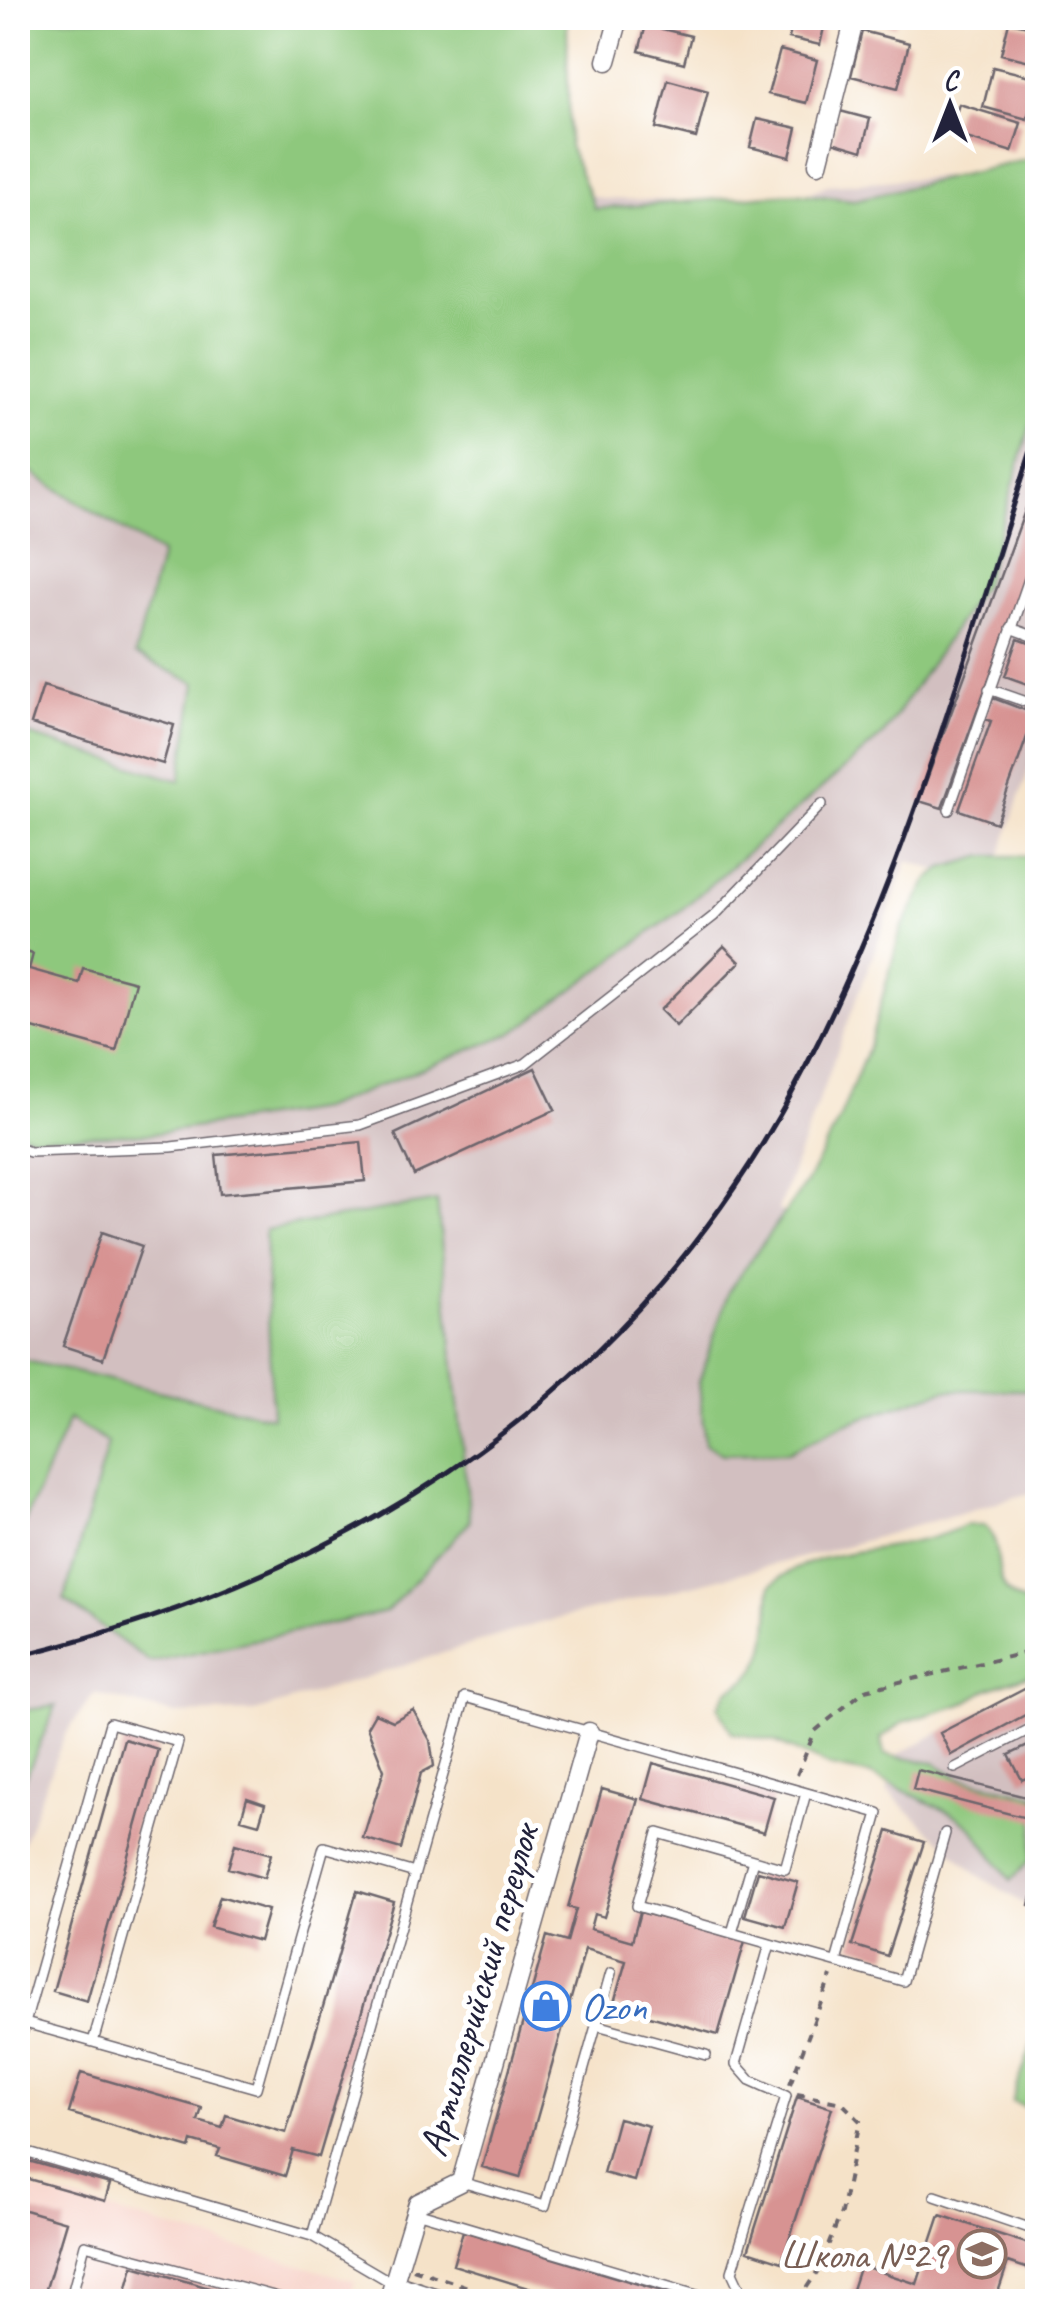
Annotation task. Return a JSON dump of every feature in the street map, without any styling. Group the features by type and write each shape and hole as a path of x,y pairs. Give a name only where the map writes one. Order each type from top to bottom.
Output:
{"street":[{"path":"607,62 618,18"},
{"path":"818,164 856,18"},
{"name":"Артиллерийский переулок","path":"394,2283 418,2204 461,2182 589,1732"},
{"path":"394,2283 449,2302"}],"lane":[{"path":"949,810 1036,560"},
{"path":"1011,628 1038,638"},
{"path":"989,689 1038,706"},
{"path":"18,1148 30,1152 171,1147 360,1125 525,1064 714,916 822,804"},
{"path":"312,2236 465,1697 878,1814 836,1962"},
{"path":"18,2048 110,1723 178,1742 92,2042"},
{"path":"956,1768 1038,1725"},
{"path":"806,1793 785,1869 658,1833 637,1906 903,1981 945,1833"},
{"path":"24,2023 256,2088 324,1848 415,1873"},
{"path":"732,1933 752,1860"},
{"path":"746,2302 732,2272 786,2096 750,2080 736,2064 770,1944"},
{"path":"461,2182 545,2206 611,1974"},
{"path":"597,2024 706,2056"},
{"path":"18,2150 312,2236 394,2283"},
{"path":"935,2196 1038,2231"},
{"path":"416,2212 720,2302"},
{"path":"70,2302 85,2245 296,2302"}],"path":[{"path":"1029,806 1038,823"},
{"path":"791,1789 815,1731 865,1690 1038,1650"},
{"path":"786,2096 836,1962"},
{"path":"786,2096 797,2094 842,2104 860,2121 840,2213 819,2269 798,2302"},
{"path":"394,2283 514,2302"}],"shaded area":[{"path":"1037,170 1037,761 1032,760 990,888 908,861 778,1210 1037,1306 1037,1491 828,1551 533,1625 255,1712 175,1714 94,1694 64,1737 18,1855 18,194 546,182 604,199 786,203 827,185"},
{"path":"1037,1681 1037,1912 978,1875 887,1791 897,1755"},
{"path":"18,2184 355,2281 349,2301 18,2301"}],"green space":[{"path":"18,18 567,18 569,146 595,209 795,193 854,200 1037,157 1037,403 984,584 883,735 681,910 515,1032 321,1109 152,1134 33,1137 18,1132 18,732 180,781 196,683 135,655 161,554 18,464"},
{"path":"984,856 1037,856 1037,1390 945,1390 845,1424 788,1452 723,1454 705,1444 699,1382 729,1290 806,1183 839,1120 870,1043 901,929 928,880 943,868"},
{"path":"437,1201 470,1521 386,1612 150,1662 64,1600 108,1443 69,1419 18,1537 18,1359 272,1417 265,1230"},
{"path":"965,1525 984,1525 992,1535 1002,1582 1008,1592 1037,1606 1037,1672 990,1688 963,1704 904,1722 881,1738 885,1755 934,1763 960,1778 1037,1796 1031,1860 1011,1880 972,1828 955,1815 871,1775 831,1767 774,1741 732,1733 718,1707 728,1690 754,1672 761,1660 768,1633 771,1585 814,1561 914,1542"},
{"path":"56,1706 18,1795 18,1711"},
{"path":"1037,2030 1037,2111 1012,2102"}],"building":[{"path":"794,18 825,23 820,45 789,38"},
{"path":"866,18 898,18 895,26"},
{"path":"1009,22 1038,28 1038,63 1001,54"},
{"path":"646,25 691,36 684,63 639,51"},
{"path":"862,31 909,43 898,88 851,76"},
{"path":"780,50 817,60 806,103 768,94"},
{"path":"993,67 1038,78 1027,119 983,107"},
{"path":"668,80 708,91 696,138 656,128"},
{"path":"959,104 1021,123 1012,152 950,133"},
{"path":"840,111 870,119 862,151 832,142"},
{"path":"757,119 797,128 790,157 750,147"},
{"path":"1038,475 1038,543 942,808 919,801"},
{"path":"1018,639 1038,646 1038,688 1005,676"},
{"path":"43,686 174,725 163,764 31,724"},
{"path":"993,698 1038,715 1038,738 1028,734 996,823 959,810 991,721 985,719"},
{"path":"724,946 740,962 676,1026 660,1010"},
{"path":"18,950 33,954 29,969 79,983 83,968 135,982 116,1051 18,1024"},
{"path":"535,1068 555,1110 414,1175 395,1134"},
{"path":"361,1142 365,1181 220,1194 216,1155"},
{"path":"102,1232 142,1246 103,1359 63,1346"},
{"path":"1038,1682 1038,1708 951,1755 940,1733"},
{"path":"413,1710 430,1740 434,1766 421,1773 401,1849 363,1838 384,1770 367,1727 375,1713 393,1721"},
{"path":"124,1739 158,1749 87,2001 53,1991"},
{"path":"1038,1741 1038,1773 1022,1780 1009,1755"},
{"path":"653,1763 774,1797 764,1832 643,1799"},
{"path":"918,1770 1038,1800 1038,1821 913,1789"},
{"path":"602,1789 638,1799 604,1917 594,1914 590,1929 632,1941 640,1912 745,1941 718,2035 613,2006 626,1961 585,1949 520,2178 482,2167 547,1936 567,1942 576,1909 568,1907"},
{"path":"247,1798 265,1804 259,1824 241,1819"},
{"path":"888,1831 924,1842 887,1956 852,1945"},
{"path":"235,1844 271,1854 264,1878 228,1868"},
{"path":"758,1871 798,1882 785,1927 745,1916"},
{"path":"1038,1880 1038,1908 1030,1905"},
{"path":"357,1891 394,1902 319,2157 293,2150 285,2176 217,2156 220,2149 192,2141 190,2148 69,2113 81,2073 202,2108 198,2121 222,2128 226,2115 286,2133"},
{"path":"220,1896 268,1910 259,1941 210,1927"},
{"path":"797,2097 832,2108 782,2262 748,2251"},
{"path":"618,2118 649,2126 634,2181 603,2173"},
{"path":"18,2158 110,2184 105,2201 18,2176"},
{"path":"18,2208 66,2222 42,2302 18,2302"},
{"name":"Школа №29","path":"940,2215 1038,2247 1038,2272 1008,2262 995,2302 848,2302 860,2265 917,2284"},
{"path":"463,2231 694,2302 574,2302 453,2265"},
{"path":"133,2266 227,2293 224,2302 123,2302"}],"railway":[{"path":"18,1656 143,1620 262,1575 374,1518 478,1452 574,1374 660,1284 737,1183 804,1070 841,994 875,915 934,755 1038,429"}],"place":[{"name":"Ozon","path":"546,2006"},
{"name":"Школа №29","path":"982,2254"}]}
